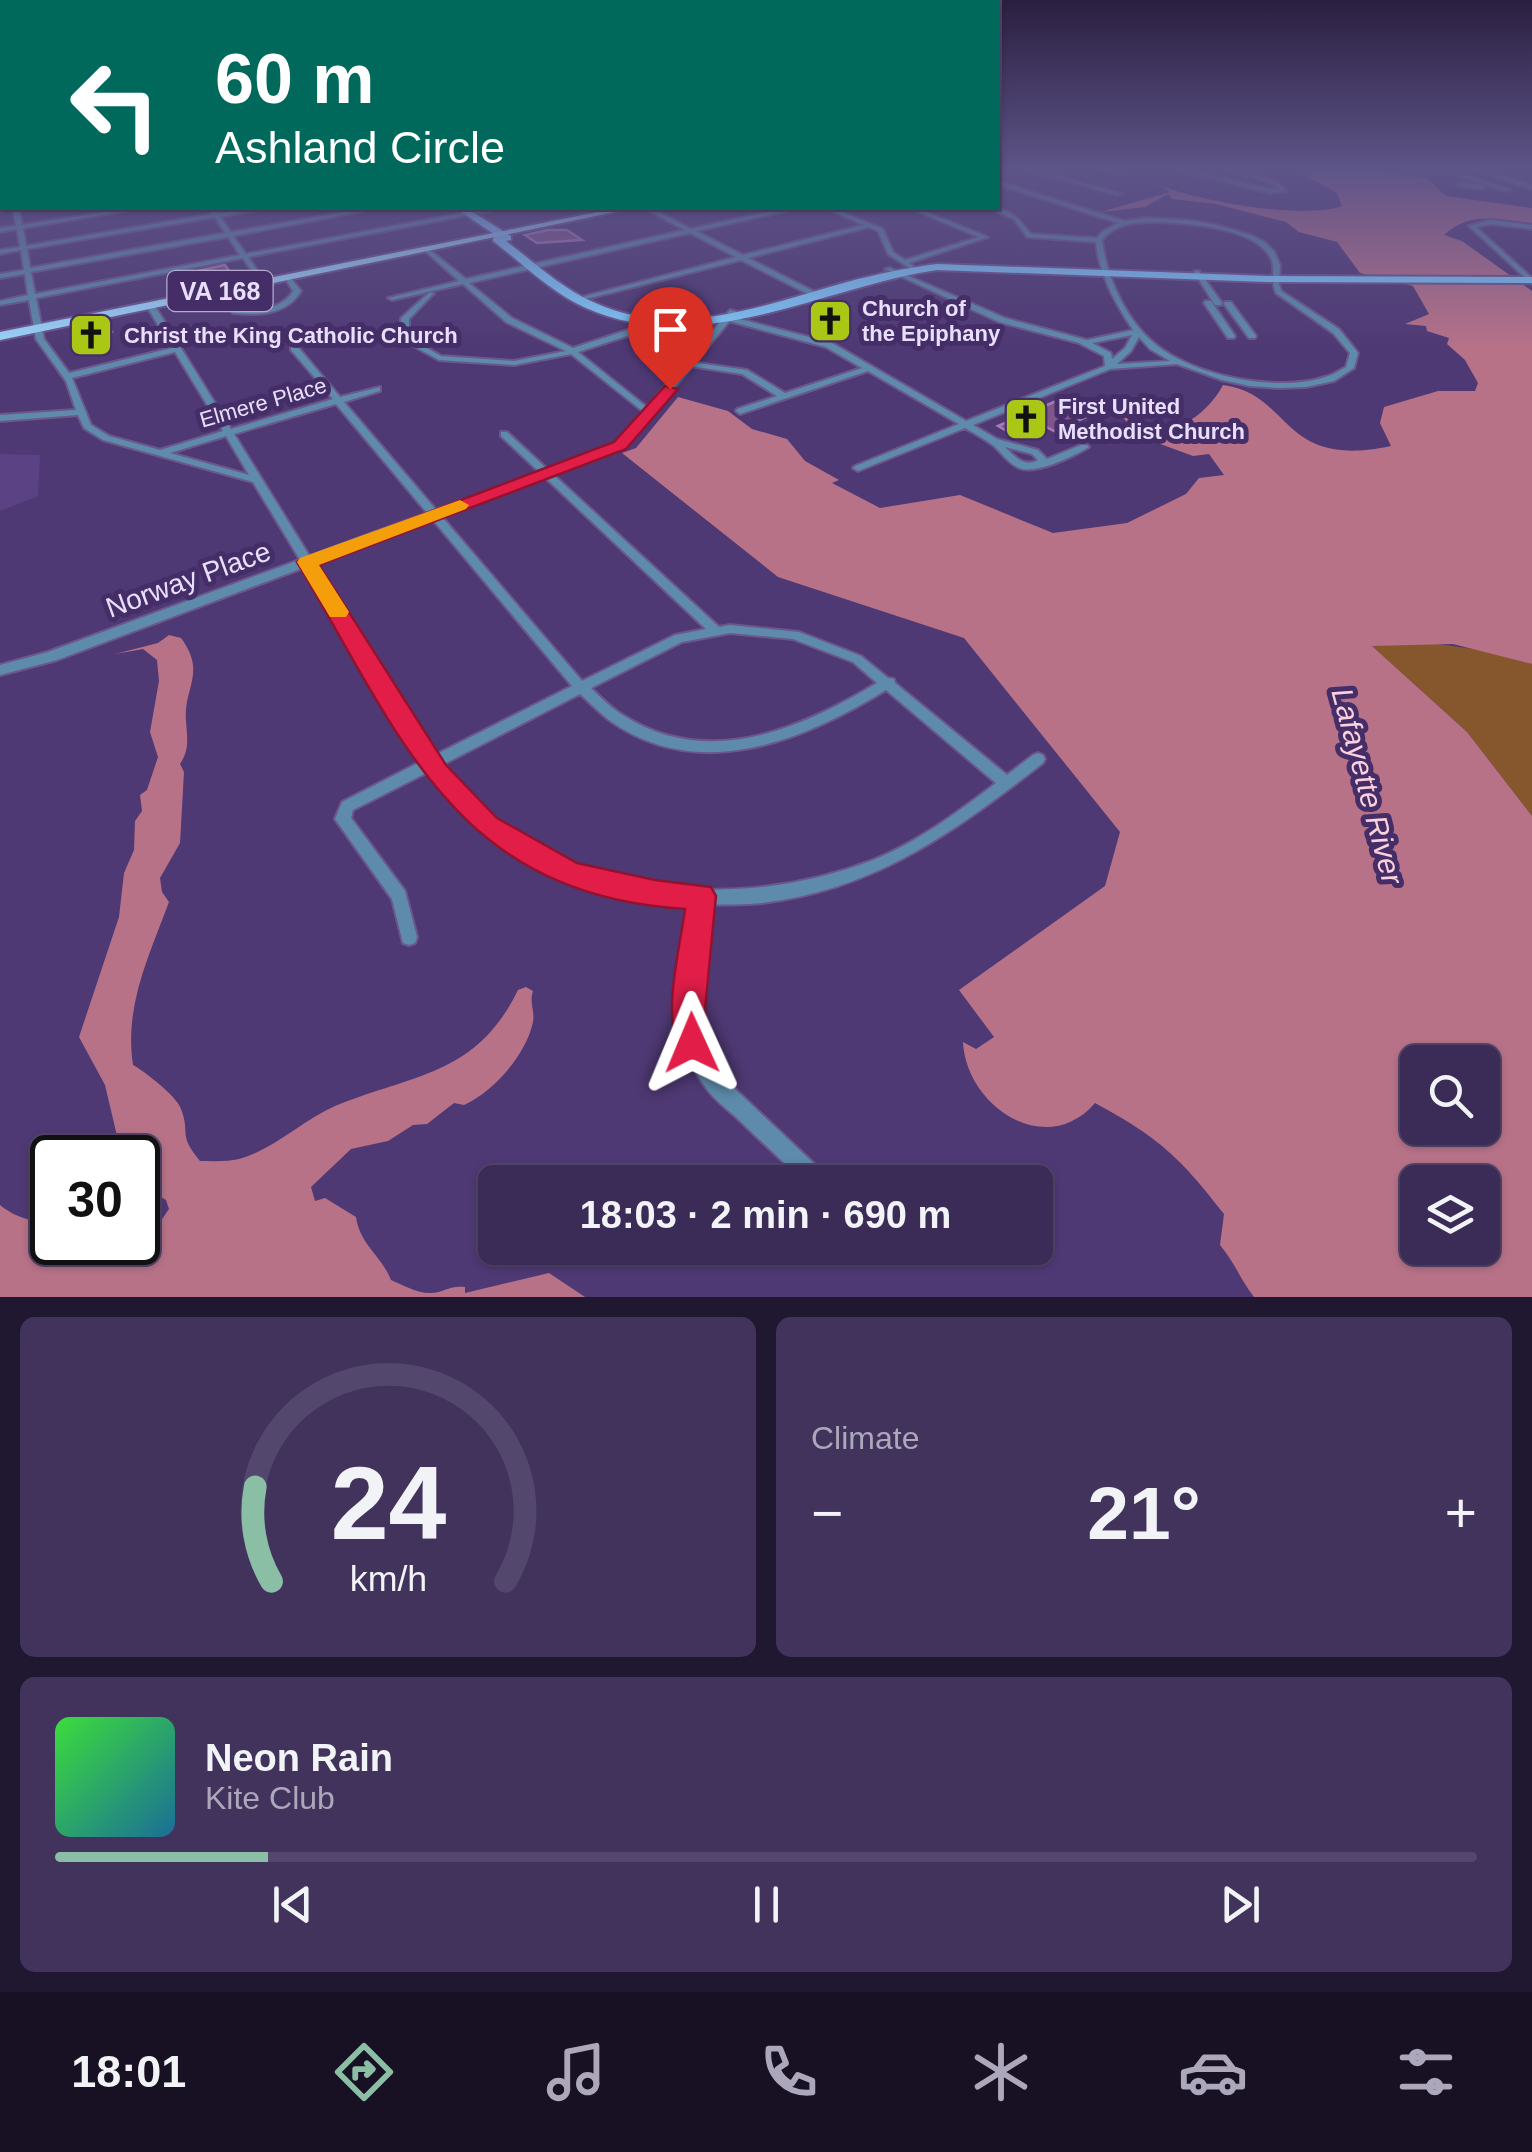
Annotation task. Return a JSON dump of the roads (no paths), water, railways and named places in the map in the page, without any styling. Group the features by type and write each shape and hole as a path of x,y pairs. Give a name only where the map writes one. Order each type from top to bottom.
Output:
{"highway":[{"name":"VA 168","path":"0,336 521,230"}],"main road":[{"path":"492,230 498,234 496,238 583,297 622,311 673,319 731,315 902,268 1528,280"}],"street":[{"path":"20,230 42,345 68,376 87,426 98,435 258,480"},
{"path":"0,252 131,230"},
{"path":"227,230 263,282"},
{"path":"0,276 255,230"},
{"path":"0,303 371,230"},
{"path":"392,298 691,230 811,294"},
{"path":"583,297 856,230"},
{"path":"877,230 885,234 888,249 902,268 1002,320 1082,340 1113,340 1138,332"},
{"path":"902,268 985,237 966,230"},
{"path":"1024,230 1029,236 1099,240"},
{"path":"1107,230 1099,240 1104,270 1138,332 1156,350 1182,364 1229,379 1286,385 1327,380 1350,368 1354,352 1346,340 1283,296 1274,277 1277,263 1271,251 1242,234 1221,230"},
{"path":"1476,230 1528,280"},
{"path":"426,250 520,327 572,352 650,414"},
{"path":"1198,274 1218,303 1252,336"},
{"path":"222,291 236,311 264,312 292,300 296,291 288,278"},
{"path":"440,288 414,305 402,326 405,339 438,358 482,363 531,361 673,319"},
{"path":"1218,303 1231,336"},
{"path":"150,305 430,762 475,816 542,861 617,887 701,896 774,892 850,876 922,843 1038,759"},
{"path":"731,315 814,339 994,440 1036,452 1043,458 1043,464"},
{"name":"Norway Place","path":"0,670 52,656 620,446 731,315"},
{"path":"1109,367 1128,349 1138,332"},
{"path":"1082,340 1108,354 1109,367"},
{"path":"294,348 579,686 616,720 678,743 728,748 795,734 889,682"},
{"path":"68,376 176,350"},
{"path":"858,468 1109,367 1142,361 1182,364"},
{"path":"690,364 744,372 784,396"},
{"path":"740,411 870,368"},
{"name":"Elmere Place","path":"160,453 377,389"},
{"path":"0,418 82,412"},
{"path":"504,434 715,630"},
{"path":"994,440 1016,464 1028,467 1084,447"},
{"path":"410,938 399,896 343,819 343,810 430,762 679,638 715,630 774,632 811,640 858,660 1006,783"},
{"path":"701,896 688,1026 699,1064 712,1082 801,1165"}],"water":[{"name":"Lafayette River","path":"1296,230 1451,230 1444,235 1462,241 1532,291 1532,664 1453,644 1372,646 1467,732 1532,816 1532,1297 1254,1297 1220,1245 1224,1214 1194,1177 1152,1138 1095,1103 1075,1119 1054,1127 1032,1126 993,1104 978,1087 963,1042 976,1049 994,1037 959,990 1105,886 1120,832 964,638 778,577 622,453 636,448 678,397 728,411 752,429 787,439 805,461 839,480 832,483 880,508 960,495 1053,533 1127,523 1186,494 1199,478 1224,475 1209,454 1193,456 1136,435 1123,417 1153,427 1175,427 1203,410 1223,385 1246,391 1307,440 1327,448 1354,451 1391,446 1380,423 1384,407 1438,391 1475,391 1478,383 1465,360 1447,344 1449,338 1427,331 1426,326 1405,324 1429,314 1413,286 1360,273 1337,242"},
{"path":"169,635 181,638 189,650 193,671 186,709 187,748 180,764 184,772 180,843 160,878 162,892 169,902 135,1002 133,1065 160,1084 178,1104 187,1139 200,1161 235,1160 264,1149 335,1106 416,1078 462,1056 483,1040 518,990 526,987 533,991 529,1034 516,1059 497,1081 475,1099 464,1105 454,1103 427,1124 413,1125 388,1141 351,1149 311,1187 315,1201 325,1198 356,1217 362,1235 391,1280 411,1289 432,1293 465,1287 465,1293 549,1273 585,1297 0,1297 0,1205 30,1219 30,1265 160,1265 160,1222 169,1209 160,1197 160,1135 117,1135 105,1085 79,1037 119,917 124,873 134,850 135,821 142,811 140,795 147,790 158,757 150,732 159,681 157,660 143,649 115,654 158,643"}],"place":[{"name":"Church of the Epiphany","path":"830,321"},
{"name":"Christ the King Catholic Church","path":"91,335"},
{"name":"First United Methodist Church","path":"1026,419"}]}
